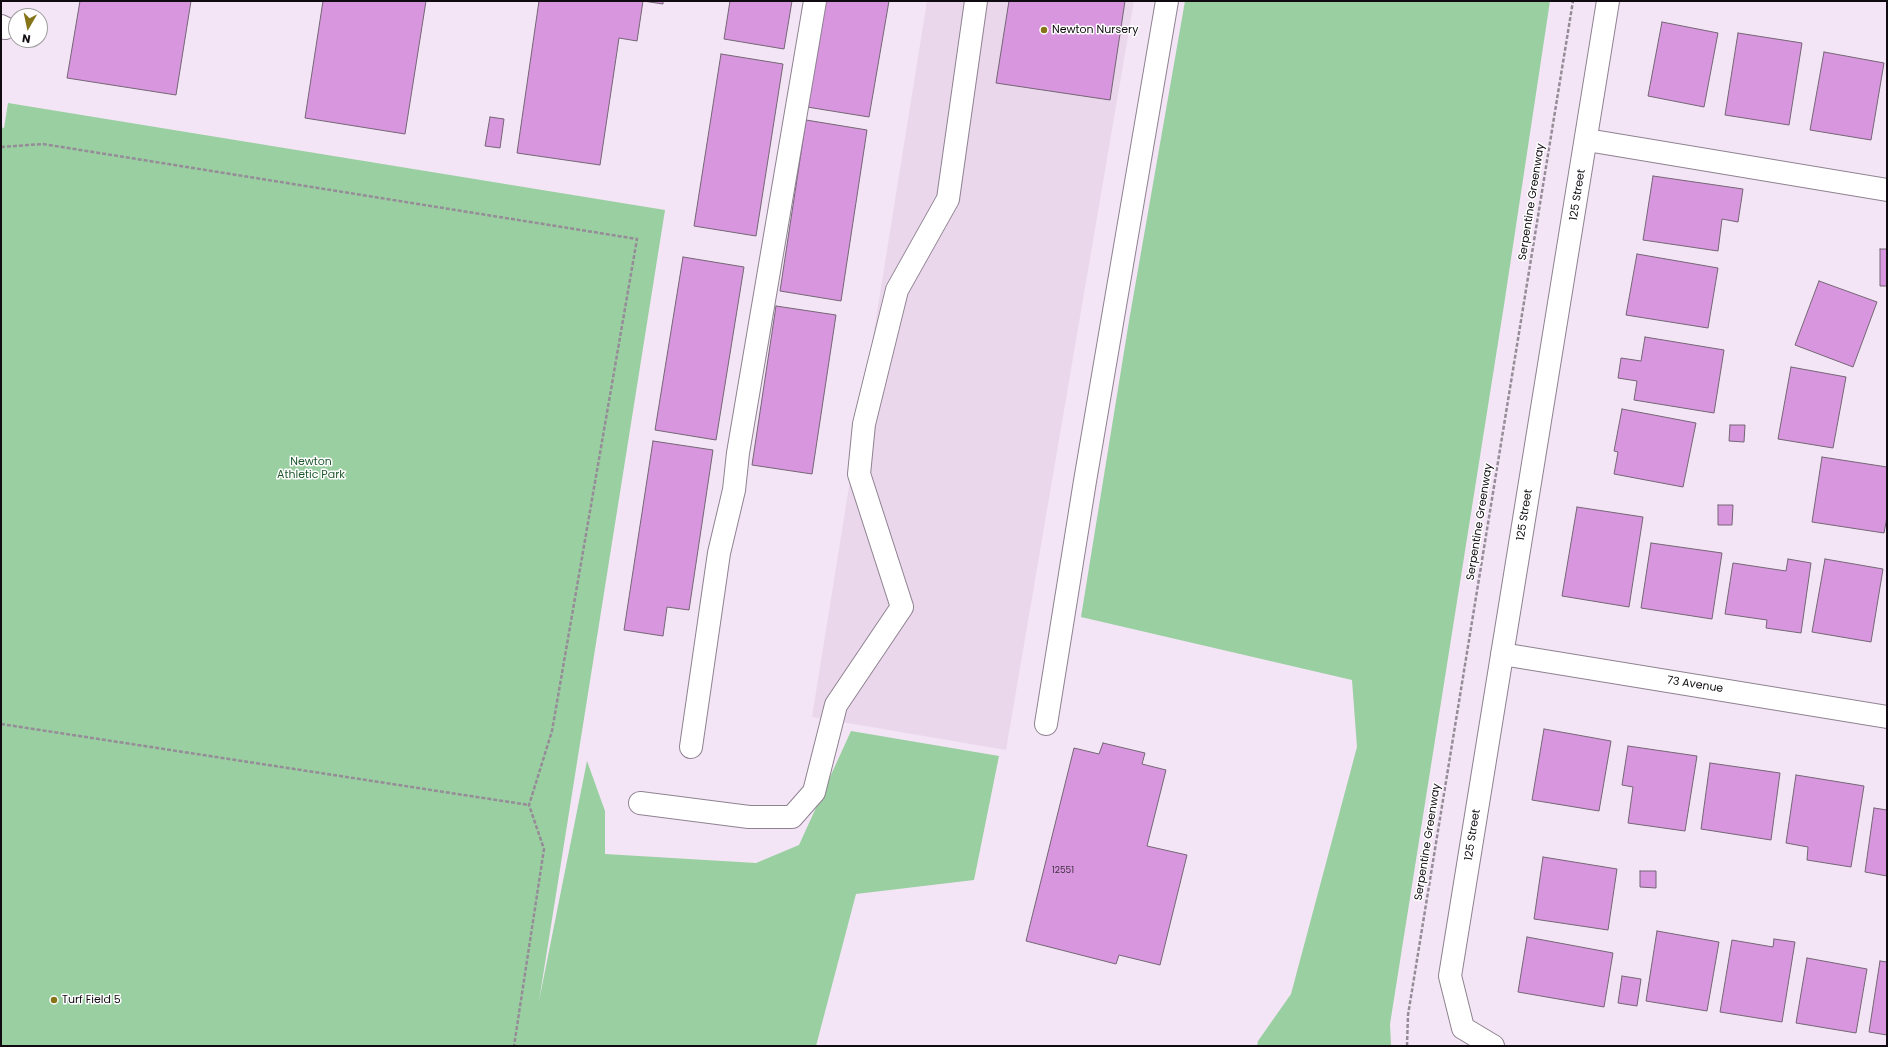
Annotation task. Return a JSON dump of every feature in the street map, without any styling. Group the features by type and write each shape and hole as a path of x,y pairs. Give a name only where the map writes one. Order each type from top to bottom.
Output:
{"street":[{"path":"692,747 719,553 734,490 738,453 815,1"},
{"path":"640,802 749,817 792,817 814,792 836,705 902,607 859,474 864,424 897,290 948,199 976,1"},
{"path":"1046,724 1085,481 1167,1"},
{"name":"125 Street","path":"1493,1046 1463,1028 1450,976 1587,140 1608,1"},
{"path":"1587,140 1887,190"},
{"name":"73 Avenue","path":"1502,654 1887,717"}],"path":[{"name":"Serpentine Greenway","path":"1407,1046 1408,1015 1573,1"},
{"path":"1,147 42,144 637,240 552,731 529,805 544,849 514,1046"},
{"path":"1,724 529,805"}],"shaded area":[{"path":"927,1 1134,1 1006,750 812,717"}],"green space":[{"path":"1185,1 1550,1 1504,305 1390,1024 1391,1046 1257,1046 1258,1041 1291,994 1357,747 1352,680 1081,617 1129,321"},
{"name":"Newton Athletic Park","path":"8,103 665,210 539,1001 587,761 605,811 605,854 756,863 799,845 851,731 999,756 974,880 856,894 816,1046 1,1046 1,127 4,128"}],"building":[{"path":"80,1 191,1 176,95 67,78"},
{"path":"323,1 426,1 405,134 305,118"},
{"path":"539,1 643,1 637,41 619,38 600,165 517,153"},
{"path":"643,1 663,1 663,4"},
{"path":"730,1 792,1 784,49 724,39"},
{"path":"825,1 889,1 869,117 807,107"},
{"path":"1009,1 1125,1 1110,100 996,83"},
{"path":"1662,22 1718,33 1704,107 1648,96"},
{"path":"1738,33 1802,43 1789,125 1725,115"},
{"path":"1824,52 1884,63 1871,140 1810,130"},
{"path":"721,54 783,64 756,236 694,226"},
{"path":"490,117 504,119 500,148 485,146"},
{"path":"806,120 867,130 841,301 780,291"},
{"path":"1653,176 1743,189 1738,222 1722,219 1718,251 1643,240"},
{"path":"1880,249 1887,249 1887,286 1880,286"},
{"path":"1637,254 1718,268 1708,328 1626,315"},
{"path":"683,257 744,267 716,440 655,430"},
{"path":"1819,281 1877,302 1853,367 1795,345"},
{"path":"776,306 836,315 812,474 752,465"},
{"path":"1645,337 1724,350 1714,413 1634,400 1637,381 1618,378 1621,358 1641,361"},
{"path":"1791,367 1846,377 1833,448 1778,439"},
{"path":"1622,409 1696,423 1683,487 1614,474 1618,452 1614,451"},
{"path":"1730,425 1745,425 1744,442 1729,441"},
{"path":"653,441 713,450 689,610 667,607 663,636 624,630"},
{"path":"1822,457 1887,467 1887,517 1884,533 1812,522"},
{"path":"1718,505 1733,505 1732,525 1718,525"},
{"path":"1577,507 1643,517 1629,607 1562,596"},
{"path":"1651,543 1722,553 1712,619 1641,608"},
{"path":"1788,559 1811,563 1801,633 1766,628 1767,620 1725,614 1733,563 1786,571"},
{"path":"1825,559 1883,569 1871,642 1812,632"},
{"path":"1544,729 1611,741 1599,811 1532,800"},
{"path":"1103,743 1145,753 1142,764 1166,770 1147,846 1187,855 1160,965 1119,955 1116,964 1026,941 1074,748 1099,754"},
{"path":"1628,746 1697,756 1685,831 1628,823 1633,787 1622,785"},
{"path":"1710,763 1780,773 1771,840 1701,829"},
{"path":"1796,775 1864,786 1851,867 1807,860 1808,847 1786,843"},
{"path":"1874,808 1887,810 1887,876 1865,872"},
{"path":"1543,857 1617,869 1608,930 1534,919"},
{"path":"1640,871 1656,871 1656,888 1640,887"},
{"path":"1657,931 1719,942 1707,1011 1646,1001"},
{"path":"1527,937 1613,953 1604,1007 1518,992"},
{"path":"1774,939 1795,942 1782,1022 1720,1012 1732,940 1773,947"},
{"path":"1807,958 1867,969 1856,1033 1796,1023"},
{"path":"1880,961 1887,962 1887,1035 1869,1032"},
{"path":"1622,976 1641,979 1637,1006 1618,1003"}],"place":[{"name":"Newton Nursery","path":"1044,30"},
{"name":"Turf Field 5","path":"54,1000"}]}
